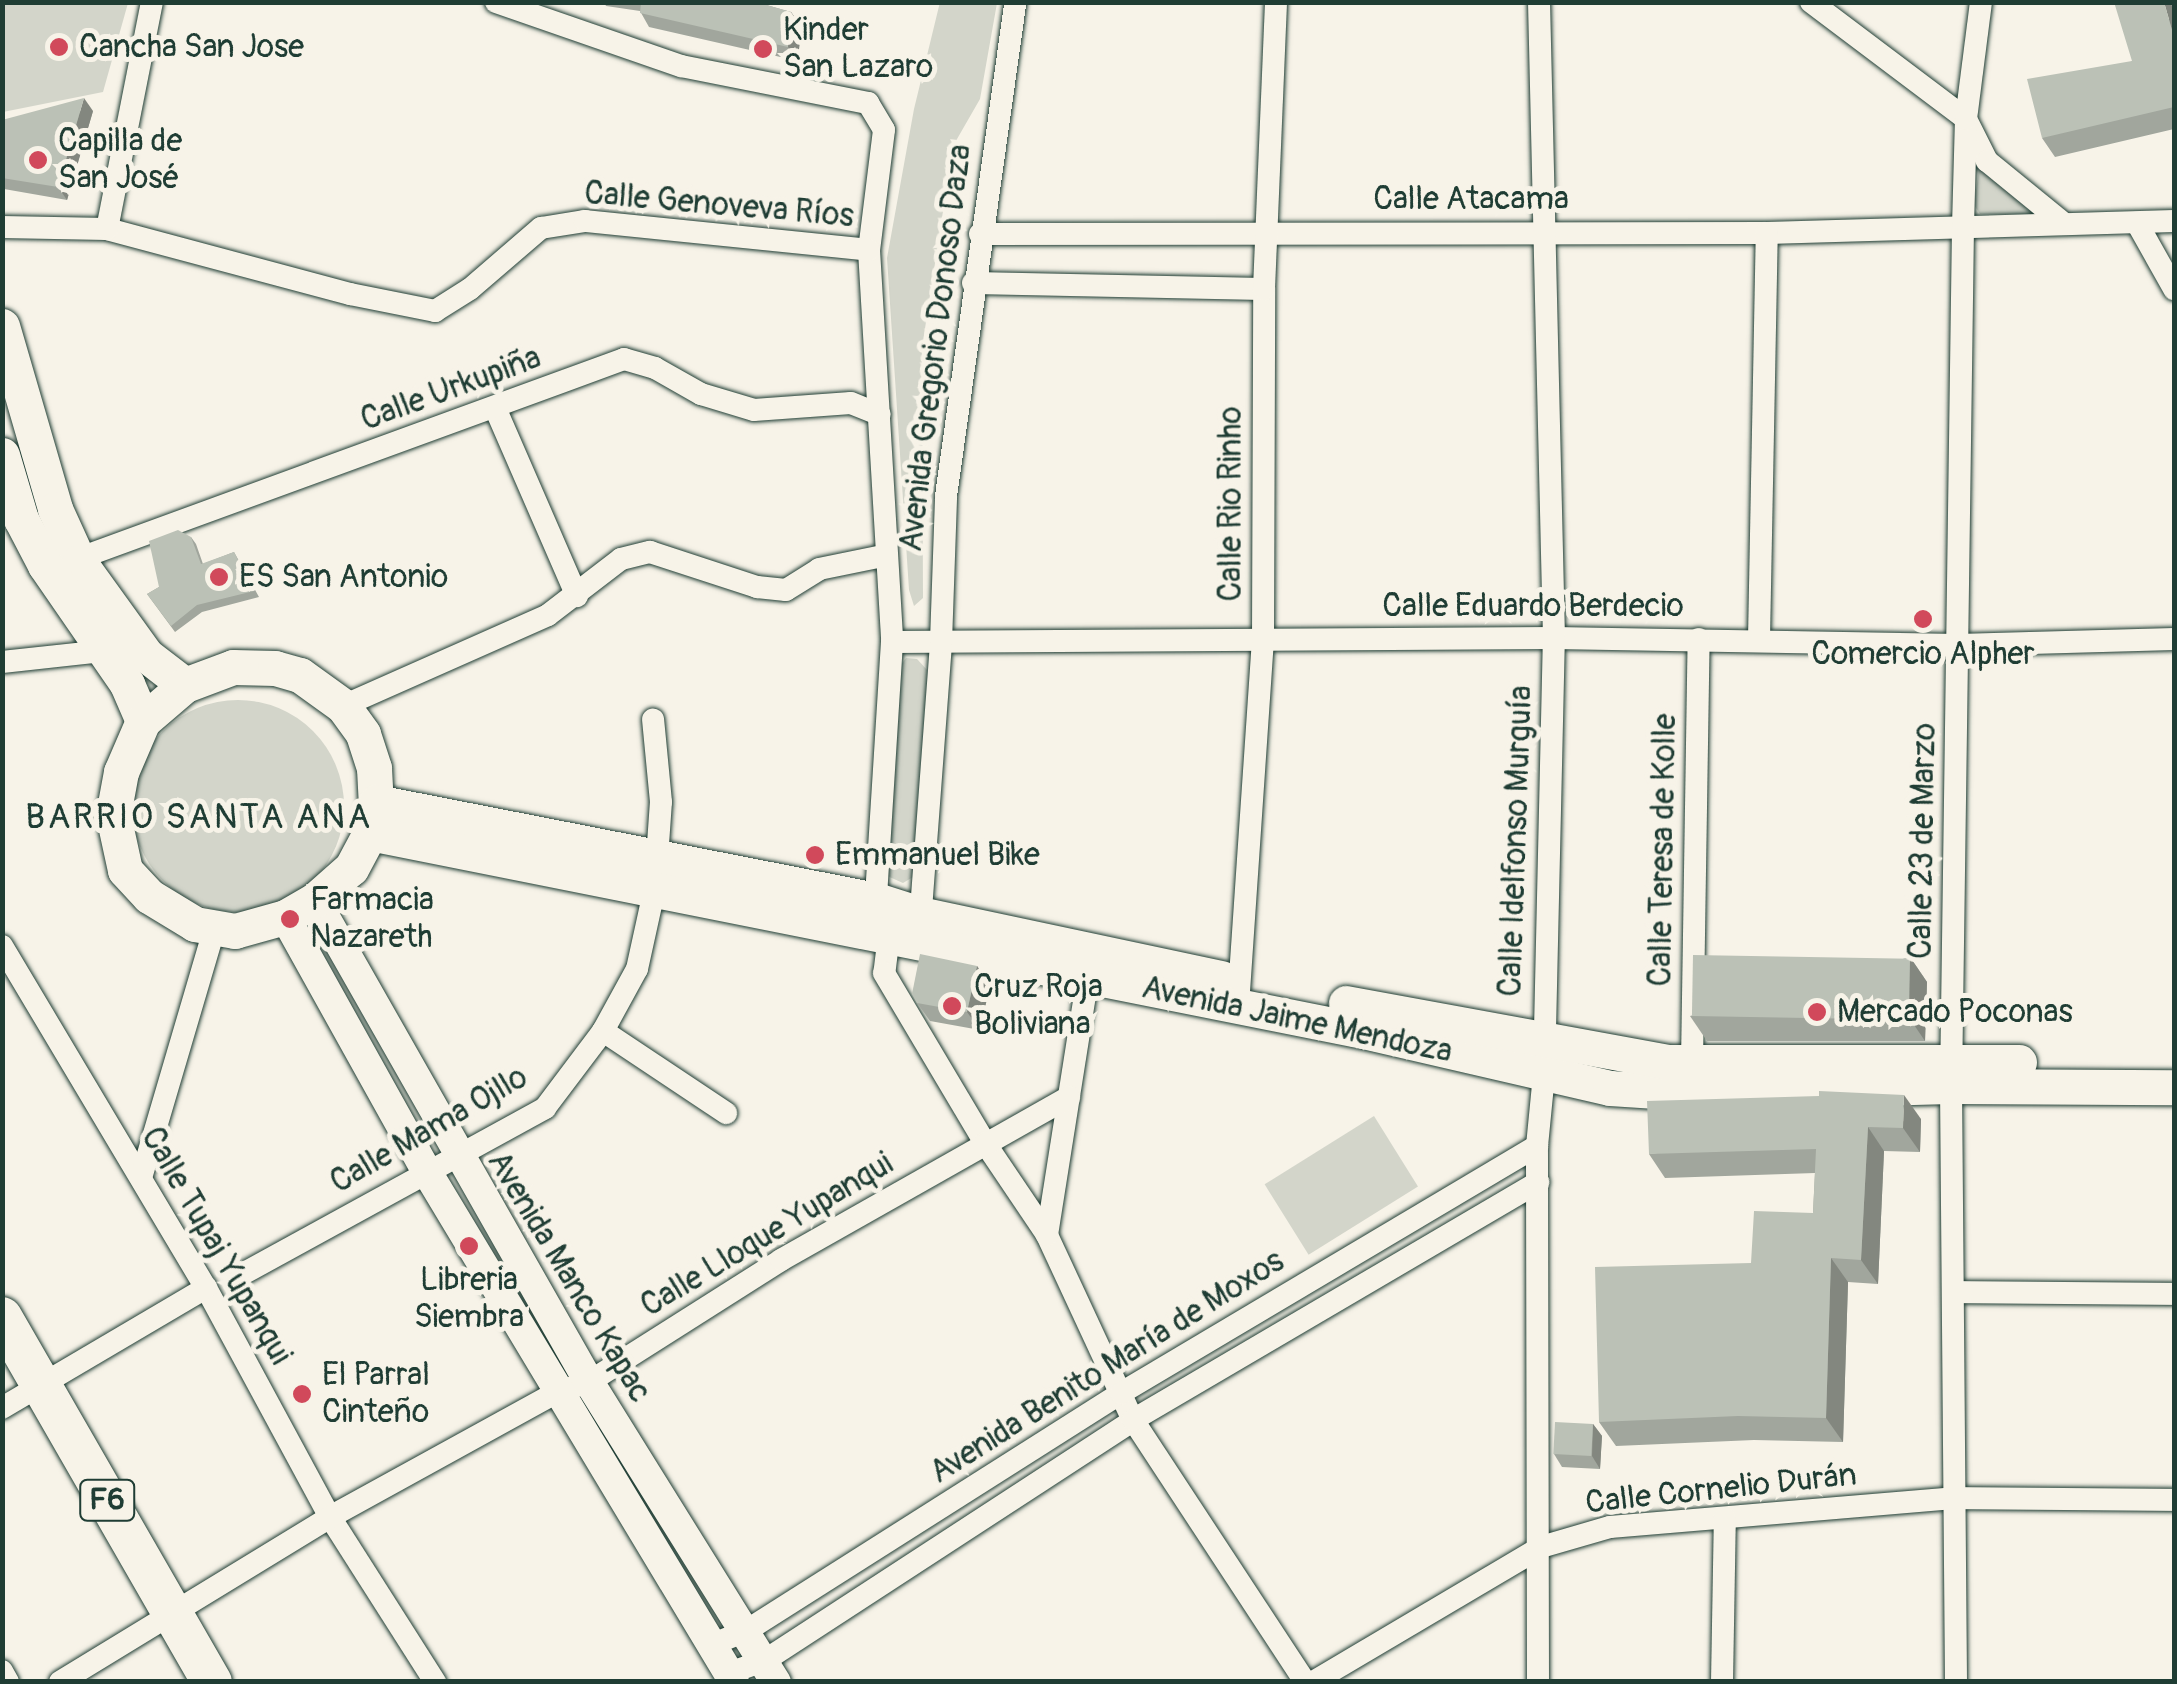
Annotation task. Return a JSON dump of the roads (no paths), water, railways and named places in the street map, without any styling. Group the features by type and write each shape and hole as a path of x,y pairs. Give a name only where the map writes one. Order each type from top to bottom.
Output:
{"highway":[{"name":"F6","path":"2,1318 212,1682"}],"main road":[{"path":"2,326 10,389 55,510 62,563 143,721"},
{"path":"2,456 21,519 146,655 185,686"},
{"path":"233,667 275,668 312,682 343,706 368,751 373,818 352,868 300,908 254,929 214,930 195,924 149,896 124,870 114,816 121,772 143,721 185,686 233,667"},
{"name":"Avenida Jaime Mendoza","path":"373,818 657,872 1543,1058 1951,1073 2174,1087"},
{"name":"Avenida Manco Kapac","path":"300,908 459,1158 589,1382 770,1671"},
{"name":"Avenida Manco Kapac","path":"300,908 427,1172 731,1677"},
{"name":"Avenida Jaime Mendoza","path":"1543,1058 1610,1088 1687,1094 1951,1073 2174,1066"}],"street":[{"path":"107,229 152,2"},
{"name":"Avenida Gregorio Donoso Daza","path":"496,2 681,66 868,103 884,130 869,250 880,414 883,556 892,642 896,925"},
{"name":"Avenida Gregorio Donoso Daza","path":"896,925 941,642 946,496 1015,2"},
{"name":"Calle Rio Rinho","path":"1239,994 1262,639 1264,289 1276,2"},
{"name":"Calle Idelfonso Murguía","path":"1538,1682 1538,1146 1554,638 1540,2"},
{"path":"1811,2 1966,120 1988,161 2063,223"},
{"name":"Calle 23 de Marzo","path":"1956,1682 1951,1073 1963,226 1966,120 1981,2"},
{"name":"Calle Genoveva Ríos","path":"2,227 107,229 350,294 435,311 470,289 540,228 585,221 869,250"},
{"name":"Calle Atacama","path":"980,234 1543,230 1767,233 2174,221"},
{"path":"2137,223 2174,289"},
{"path":"1760,639 1767,233"},
{"path":"974,283 1264,289"},
{"name":"Calle Urkupiña","path":"62,563 496,410 624,360 655,368 701,394 754,410 851,403 880,414"},
{"path":"496,410 576,596"},
{"path":"343,706 548,615 621,559 650,552 757,587 786,590 819,569 883,556"},
{"name":"Calle Eduardo Berdecio","path":"892,642 1554,638 1958,645 2174,639"},
{"name":"Calle Teresa de Kolle","path":"1692,1062 1699,639"},
{"path":"2,662 104,651"},
{"name":"Calle Mama Ojllo","path":"246,1272 545,1108 603,1031 637,969 657,872 661,802 653,719"},
{"path":"896,925 884,973 985,1143 1047,1235 1133,1420 1304,1682"},
{"path":"141,1178 214,930"},
{"name":"Calle Tupaj Yupanqui","path":"2,946 206,1288 330,1517 435,1682"},
{"path":"1047,1235 1090,964"},
{"path":"603,1031 726,1112"},
{"name":"Calle Lloque Yupanqui","path":"60,1682 330,1517 557,1392 589,1382 782,1260 1068,1097"},
{"name":"Avenida Benito María de Moxos","path":"712,1645 746,1631 1121,1393 1538,1146"},
{"name":"Avenida Benito María de Moxos","path":"731,1677 770,1671 1133,1420 1538,1182"},
{"path":"2,1408 206,1288"},
{"path":"1955,1292 2174,1294"},
{"name":"Calle Cornelio Durán","path":"1313,1682 1541,1547 1610,1527 1954,1498 2174,1500"},
{"path":"1722,1682 1725,1518"},
{"path":"2,1672 8,1682"}],"place":[{"name":"Cancha San Jose","path":"59,47"},
{"name":"Kinder San Lazaro","path":"763,49"},
{"name":"Capilla de San José","path":"38,160"},
{"name":"ES San Antonio","path":"219,577"},
{"name":"Comercio Alpher","path":"1923,619"},
{"name":"Emmanuel Bike","path":"815,855"},
{"name":"Farmacia Nazareth","path":"290,919"},
{"name":"Cruz Roja Boliviana","path":"952,1006"},
{"name":"Mercado Poconas","path":"1817,1012"},
{"name":"Libreria Siembra","path":"469,1246"},
{"name":"El Parral Cinteño","path":"302,1394"}],"district":[{"name":"BARRIO SANTA ANA","path":"199,817"}]}
